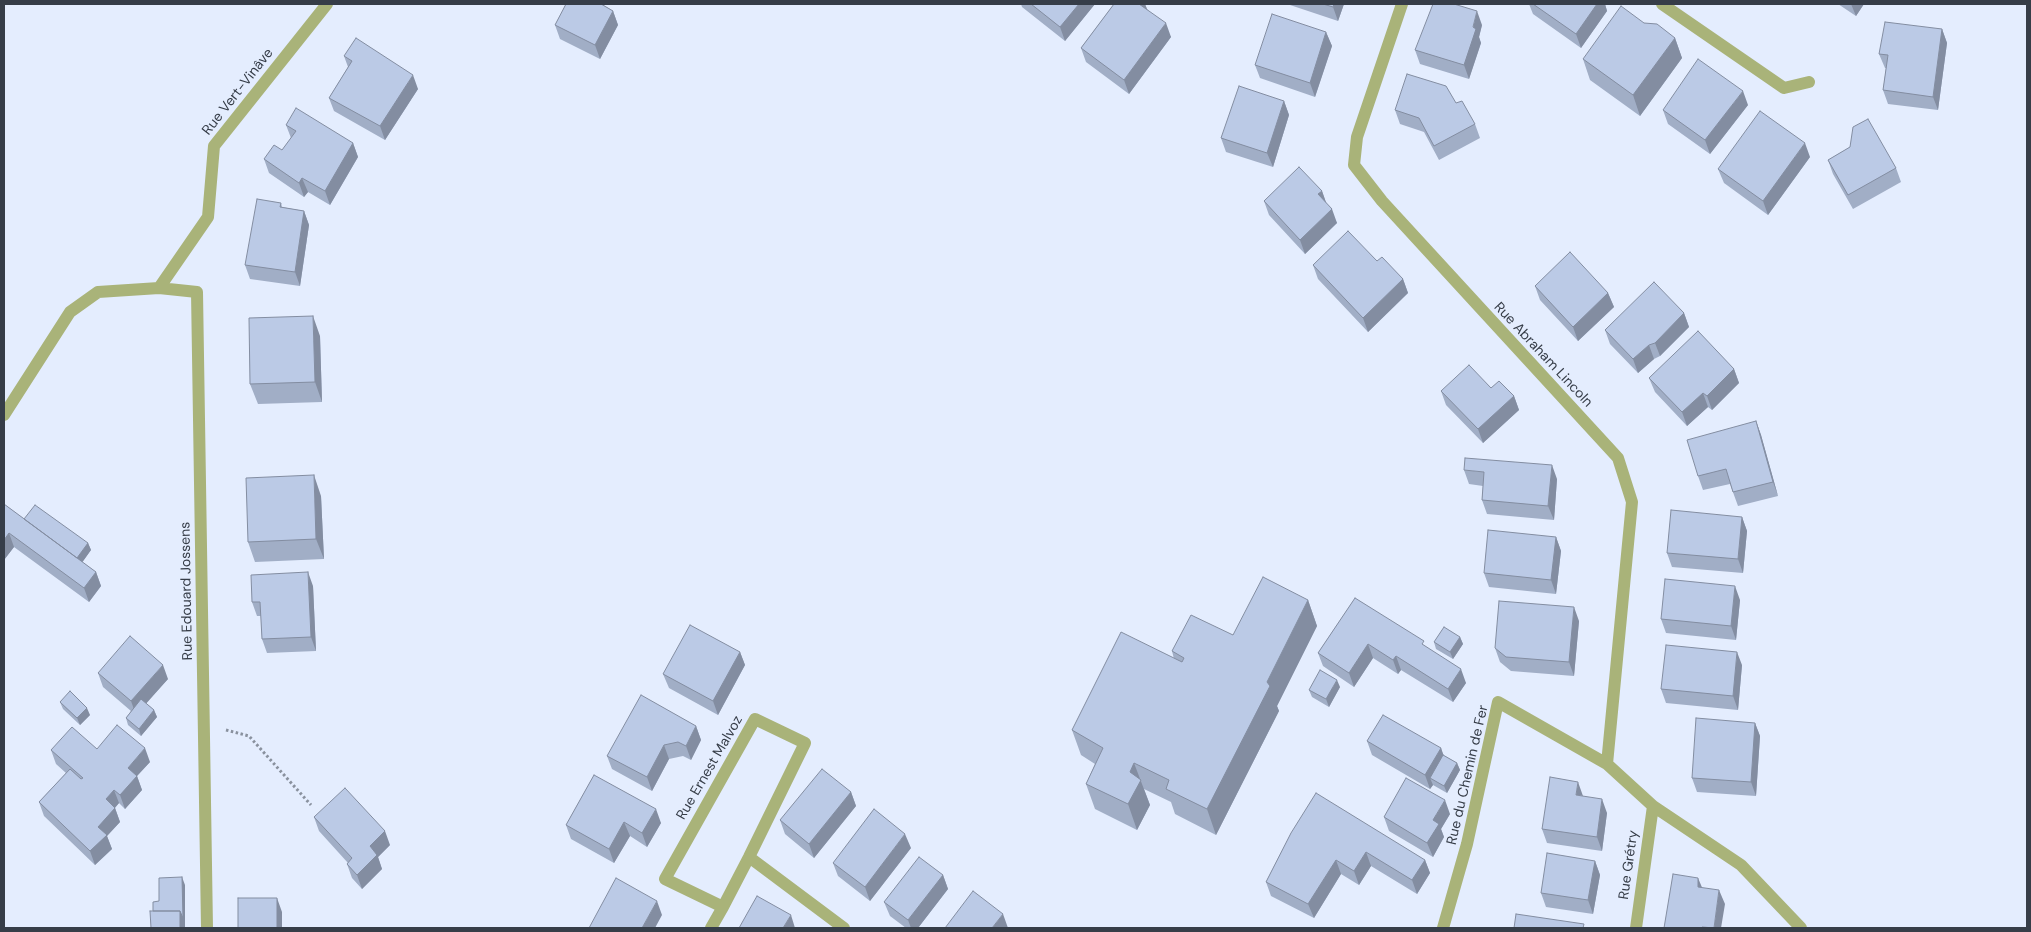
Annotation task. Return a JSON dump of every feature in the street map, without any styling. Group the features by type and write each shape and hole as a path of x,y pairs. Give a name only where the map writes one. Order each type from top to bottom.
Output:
{"street":[{"name":"Rue Vert-Vinâve","path":"159,288 208,218 214,146 327,4"},
{"name":"Rue Abraham Lincoln","path":"1402,4 1357,137 1354,165 1382,201 1618,458 1632,502 1607,764"},
{"path":"1662,4 1784,88 1809,82"},
{"path":"4,415 70,312 98,292 159,288"},
{"name":"Rue Edouard Jossens","path":"159,288 197,292 207,928"},
{"name":"Rue du Chemin de Fer","path":"1443,928 1467,844 1498,702 1607,764 1653,806 1741,865 1801,928"},
{"name":"Rue Ernest Malvoz","path":"711,928 723,907 749,857 805,743 755,719 665,879 723,907"},
{"name":"Rue Grétry","path":"1636,928 1653,806"},
{"path":"749,857 844,928"}],"path":[{"path":"204,723 250,736 311,805"}],"building":[{"path":"566,4 601,4 613,11 595,45 555,25"},
{"path":"1031,4 1079,4 1060,27"},
{"path":"1114,4 1139,4 1166,23 1124,80 1081,48"},
{"path":"1323,4 1334,4 1333,7"},
{"path":"1433,4 1454,4 1477,11 1473,27 1476,29 1464,65 1415,50"},
{"path":"1533,4 1597,4 1576,34"},
{"path":"1621,6 1644,23 1657,24 1675,38 1633,95 1583,59"},
{"path":"1272,14 1326,32 1310,83 1255,65"},
{"path":"1885,22 1942,29 1933,97 1883,90 1888,55 1879,54"},
{"path":"356,38 413,75 380,126 329,98 352,61 344,56"},
{"path":"1698,59 1743,91 1705,140 1663,110"},
{"path":"1407,74 1446,86 1456,103 1462,101 1475,124 1434,146 1419,118 1395,110"},
{"path":"1239,86 1284,101 1267,153 1221,138"},
{"path":"296,108 353,143 325,191 302,178 299,183 264,159 274,145 282,150 296,131 286,125"},
{"path":"1760,111 1805,143 1763,201 1718,169"},
{"path":"1868,119 1896,168 1848,195 1828,160 1850,147 1853,127"},
{"path":"1299,167 1322,191 1318,194 1332,209 1300,240 1264,201"},
{"path":"257,199 281,203 280,207 304,211 295,272 245,265"},
{"path":"1348,231 1377,261 1382,257 1403,279 1363,318 1313,265"},
{"path":"1570,252 1608,293 1573,327 1535,286"},
{"path":"1654,282 1684,313 1655,343 1649,345 1633,359 1605,330"},
{"path":"313,316 315,382 250,384 249,318"},
{"path":"1698,331 1734,369 1707,396 1703,393 1682,412 1649,378"},
{"path":"1469,365 1491,388 1499,381 1514,396 1478,429 1441,391"},
{"path":"1756,421 1773,482 1733,492 1726,469 1698,476 1687,440"},
{"path":"1465,458 1552,465 1548,506 1482,500 1484,472 1464,470"},
{"path":"314,475 316,539 248,542 246,478"},
{"path":"4,504 96,572 84,588 9,533 4,540"},
{"path":"35,505 88,543 77,558 24,519"},
{"path":"1671,510 1742,517 1738,559 1667,553"},
{"path":"1488,530 1556,537 1551,580 1484,573"},
{"path":"308,572 311,637 262,639 260,602 252,602 251,575"},
{"path":"1263,577 1308,600 1267,682 1270,686 1207,809 1166,789 1169,780 1134,763 1130,772 1141,780 1128,804 1086,784 1103,748 1072,730 1121,632 1182,662 1184,658 1172,651 1191,615 1233,635"},
{"path":"1665,579 1735,586 1731,626 1661,619"},
{"path":"1355,598 1424,641 1422,644 1461,669 1448,689 1396,656 1393,660 1368,644 1349,673 1318,653"},
{"path":"1499,601 1574,607 1569,662 1506,657 1495,648"},
{"path":"690,625 740,652 713,701 663,674"},
{"path":"1444,627 1460,637 1450,652 1434,642"},
{"path":"130,636 163,665 131,701 98,673"},
{"path":"1666,645 1737,652 1733,696 1661,689"},
{"path":"1320,670 1337,680 1326,699 1309,690"},
{"path":"70,691 87,708 77,718 60,702"},
{"path":"641,695 696,726 686,746 678,742 664,745 647,777 607,756"},
{"path":"141,699 154,710 139,729 126,718"},
{"path":"1383,715 1441,748 1425,775 1367,741"},
{"path":"1696,718 1755,723 1751,782 1692,778"},
{"path":"117,725 145,748 128,768 137,776 120,795 114,790 106,799 115,808 98,827 107,835 90,851 39,802 70,769 81,779 83,778 51,750 72,727 97,749"},
{"path":"1443,755 1457,763 1444,786 1430,778"},
{"path":"822,769 851,792 809,844 780,820"},
{"path":"594,775 656,809 642,833 624,822 609,849 566,825"},
{"path":"1550,777 1578,782 1576,795 1602,799 1597,837 1542,829"},
{"path":"1406,778 1445,800 1433,820 1439,824 1427,843 1384,817"},
{"path":"345,788 385,831 370,846 377,855 357,875 347,864 352,858 314,817"},
{"path":"1316,793 1425,860 1412,880 1366,852 1354,871 1336,860 1308,904 1266,882 1291,833"},
{"path":"874,809 905,834 865,887 833,863"},
{"path":"1547,853 1595,861 1588,900 1541,893"},
{"path":"919,857 943,875 908,920 884,902"},
{"path":"1673,874 1698,878 1698,887 1719,890 1714,928 1664,928"},
{"path":"182,877 183,918 180,911 153,911 153,902 159,901 159,878"},
{"path":"616,878 657,901 642,928 589,928"},
{"path":"973,891 1003,914 992,928 945,928"},
{"path":"757,896 791,915 783,928 739,928"},
{"path":"238,898 277,898 277,928 238,928"},
{"path":"150,911 180,911 180,928 151,928"},
{"path":"1516,914 1584,924 1583,928 1514,928"}]}
